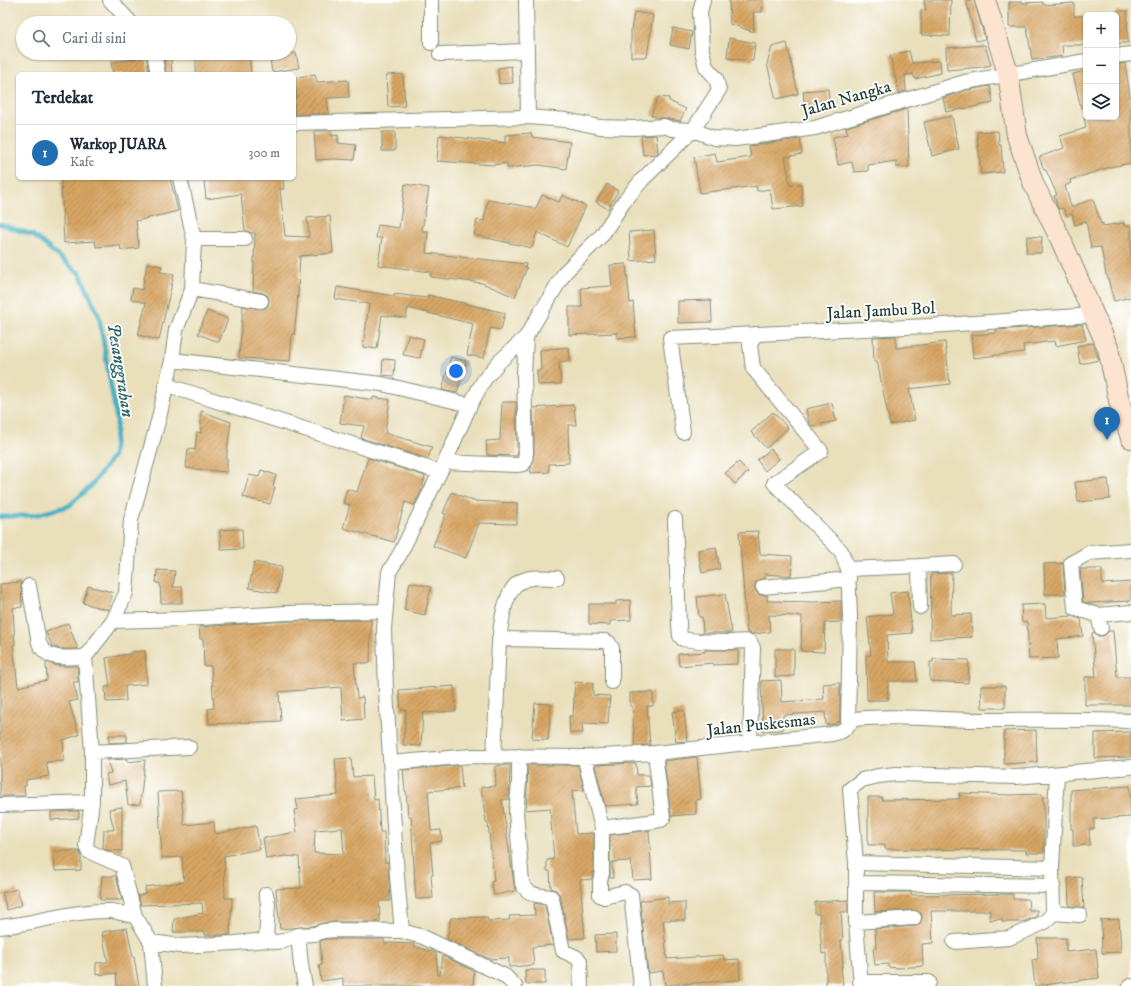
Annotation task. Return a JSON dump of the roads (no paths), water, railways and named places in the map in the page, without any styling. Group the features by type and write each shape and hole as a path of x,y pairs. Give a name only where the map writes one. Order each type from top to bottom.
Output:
{"street":[{"path":"110,0 125,16"},
{"path":"430,43 431,0"},
{"path":"526,0 528,116"},
{"path":"402,931 397,878 390,763 384,629 389,572 400,554 470,405 484,380 499,362 526,337 565,272 602,235 623,203 642,180 693,130 719,90 716,78 706,67 702,51 700,12 703,0"},
{"path":"985,0 1008,73 1017,136 1034,186 1061,240 1108,348 1119,401 1131,438"},
{"path":"440,54 526,51"},
{"path":"1119,56 1131,54"},
{"path":"155,60 158,72"},
{"name":"Jalan Nangka","path":"296,123 528,116 566,120 600,127 634,128 664,126 693,130 714,138 736,139 814,128 965,82 1008,73 1083,61"},
{"path":"155,986 151,942 135,916 122,866 88,851 86,845 92,802 92,752 85,656 113,621 126,593 131,520 159,418 172,360 176,330 192,290 194,239 180,180"},
{"path":"194,239 245,239"},
{"path":"192,290 261,301"},
{"name":"Jalan Jambu Bol","path":"683,432 670,338 929,326 1093,315"},
{"path":"755,334 750,345 753,368 821,451 774,483 841,551 848,574 850,616 848,724"},
{"path":"166,385 442,467 518,465 525,461 526,452 524,374 526,337"},
{"path":"172,360 382,384 470,405"},
{"path":"675,519 680,636 683,639 700,642 735,642 746,640 750,642 753,648 750,742"},
{"path":"1131,550 1088,553 1071,562 1075,608 1099,621 1131,612"},
{"path":"763,586 848,574 919,566 954,564"},
{"path":"919,566 920,607"},
{"path":"494,756 499,639 503,616 509,596 518,584 532,578 557,578"},
{"path":"30,586 39,643 42,650 45,653 55,657 85,656"},
{"path":"113,621 184,619 287,613 385,611"},
{"path":"499,639 605,640 612,648 612,682"},
{"name":"Jalan Puskesmas","path":"390,763 471,756 585,757 655,753 832,734 842,732 854,719 881,717 969,720 1131,721"},
{"path":"92,752 189,747"},
{"path":"602,828 656,821 663,818 655,753"},
{"path":"519,756 519,784 516,812 522,883 525,890 530,893 551,897 563,950 580,961 581,986"},
{"path":"586,764 602,828 602,873 600,881 600,895 604,897 625,892 631,895 640,986"},
{"path":"929,982 860,984 856,922 857,883 850,789 862,780 896,774 1016,777 1131,767"},
{"path":"954,942 1009,938 1045,922 1053,913 1052,868 1057,774"},
{"path":"0,805 92,802"},
{"path":"856,864 1052,868"},
{"path":"857,883 1053,886"},
{"path":"266,894 268,903 266,940"},
{"path":"0,927 71,914 111,911 135,916"},
{"path":"1053,913 1080,915"},
{"path":"856,922 914,918"},
{"path":"151,942 181,946 266,940 276,942 284,941 298,935 315,934 324,931 402,931 423,937 505,976 515,986"},
{"path":"298,935 300,965 305,986"}],"waterway":[{"name":"Pesanggrahan","path":"0,224 33,235 80,274 99,316 117,422 113,456 92,485 69,506 35,515 0,517"}],"place":[{"name":"Warkop JUARA","path":"1107,440"}]}
